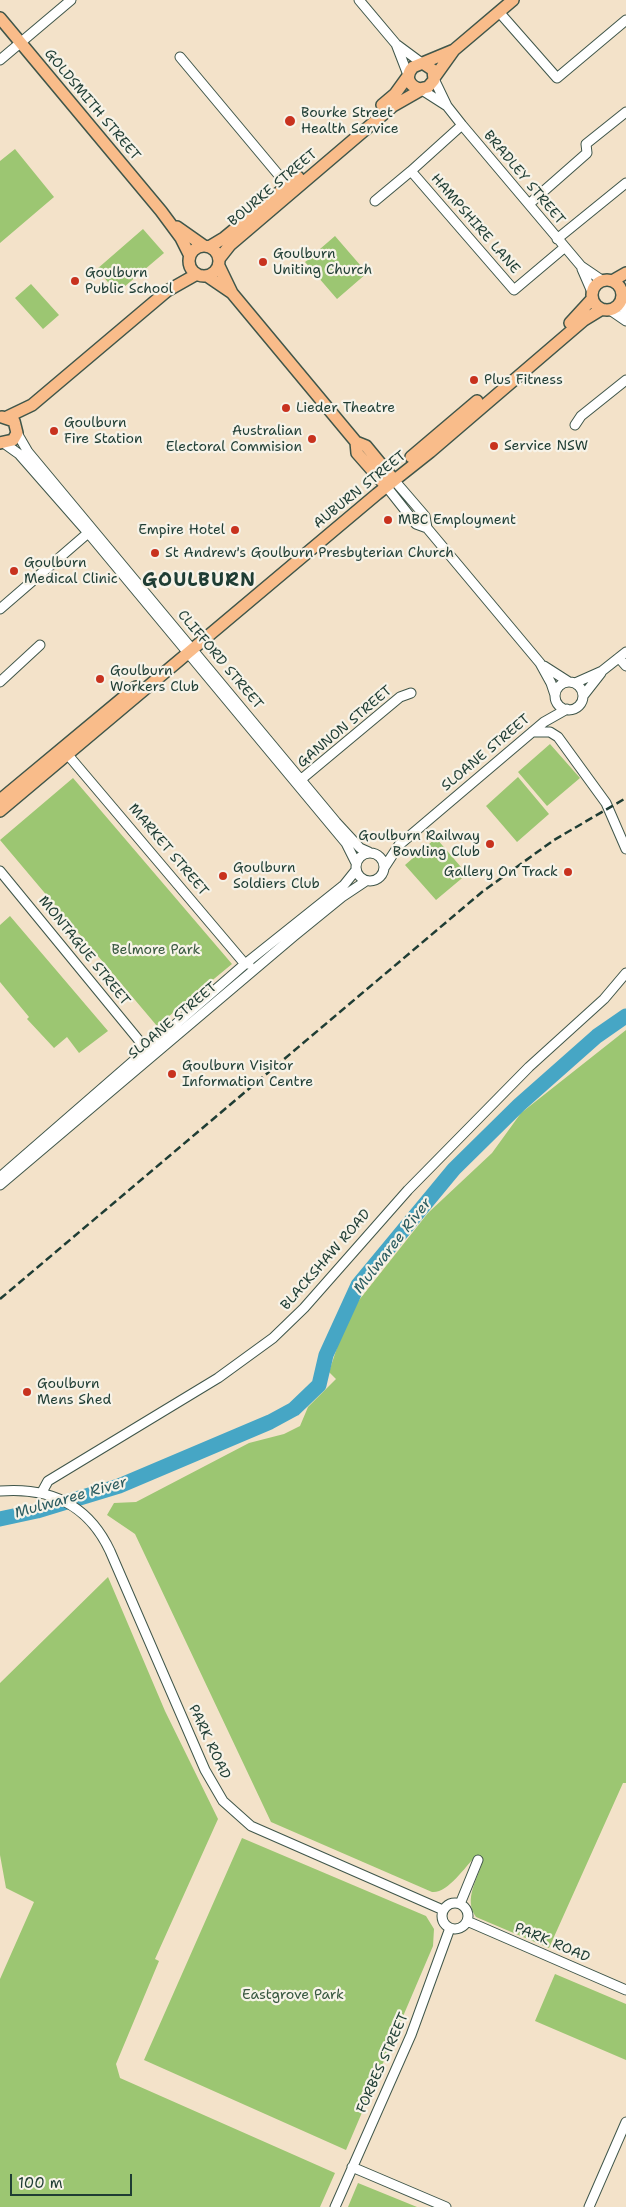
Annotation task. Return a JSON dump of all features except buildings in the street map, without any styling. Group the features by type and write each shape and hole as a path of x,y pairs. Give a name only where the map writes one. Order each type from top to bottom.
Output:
{"main road":[{"path":"454,50 424,64 414,66 408,75 412,85 421,90 430,86 454,50 513,0"},
{"name":"GOLDSMITH STREET","path":"0,18 161,212 181,238 196,268 232,293 356,442 356,453 388,481"},
{"path":"424,64 432,69 434,78"},
{"name":"BOURKE STREET","path":"206,246 224,238 288,185 395,94 408,75"},
{"name":"BOURKE STREET","path":"219,262 230,245 393,106 421,90"},
{"name":"GOLDSMITH STREET","path":"161,212 185,234 206,246"},
{"path":"206,246 216,251 219,262 214,272 196,268 194,250 206,246"},
{"name":"GOLDSMITH STREET","path":"219,262 232,293"},
{"path":"3,416 32,405 196,268"},
{"path":"608,281 619,286 623,295 619,305 606,310 592,295 596,285 626,273"},
{"name":"AUBURN STREET","path":"0,800 188,648 388,481 580,314 592,295"},
{"name":"AUBURN STREET","path":"388,481 430,452 584,320 606,310"},
{"path":"1,443 13,440 32,405"},
{"path":"3,416 14,421 17,431"},
{"name":"AUBURN STREET","path":"0,810 68,755 188,648"}],"street":[{"path":"0,60 71,0"},
{"path":"359,0 396,44 424,64"},
{"path":"499,12 557,78 626,20"},
{"path":"396,44 408,75"},
{"path":"180,57 288,185"},
{"name":"BRADLEY STREET","path":"434,78 447,106 462,126 557,239 581,266 608,281"},
{"name":"BRADLEY STREET","path":"421,90 447,106"},
{"path":"529,204 587,153 586,144 626,112"},
{"name":"HAMPSHIRE LANE","path":"375,202 462,126"},
{"name":"HAMPSHIRE LANE","path":"411,171 514,290 564,247"},
{"path":"557,239 626,183"},
{"name":"BRADLEY STREET","path":"581,266 592,295"},
{"path":"623,295 626,314"},
{"path":"606,310 626,321"},
{"path":"575,425 581,416 626,380"},
{"name":"CLIFFORD STREET","path":"17,431 28,452 91,533 299,782 346,843 356,866"},
{"name":"CLIFFORD STREET","path":"1,443 19,454 80,518"},
{"name":"GOLDSMITH STREET","path":"388,481 425,516 427,528 540,662 556,697"},
{"path":"0,609 91,533"},
{"path":"0,682 40,645"},
{"path":"602,671 558,687 556,697 560,706 567,709 578,706 583,696 602,671 623,655 626,666"},
{"name":"GOLDSMITH STREET","path":"540,662 572,683"},
{"path":"572,683 581,688 583,696"},
{"name":"GANNON STREET","path":"299,782 400,697 412,693"},
{"name":"SLOANE STREET","path":"544,722 556,697"},
{"name":"SLOANE STREET","path":"384,868 399,845 544,722 567,709"},
{"path":"556,715 553,726 558,737 608,807 626,849"},
{"path":"532,732 546,731 558,737"},
{"name":"MARKET STREET","path":"68,755 245,964"},
{"path":"578,764 586,769 610,801 626,836"},
{"name":"CLIFFORD STREET","path":"299,782 360,848 373,853"},
{"name":"SLOANE STREET","path":"373,853 399,845"},
{"path":"373,853 382,860 384,868 380,877 366,881 360,878 356,866 361,855 373,853"},
{"name":"SLOANE STREET","path":"0,1177 245,964 344,885 356,866"},
{"name":"MONTAGUE STREET","path":"0,871 146,1049"},
{"name":"SLOANE STREET","path":"0,1185 294,936 342,897 366,881"},
{"path":"245,964 259,961 280,943 294,936"},
{"name":"BLACKSHAW ROAD","path":"42,1492 48,1481 198,1390 273,1338 304,1308 414,1183 530,1067 604,999 626,973"},
{"path":"146,1049 153,1049 182,1026 194,1021"},
{"path":"116,1087 132,1080"},
{"path":"0,1491 26,1490 42,1492"},
{"name":"PARK ROAD","path":"42,1492 57,1498 79,1511 96,1527 106,1542 205,1770 216,1791 228,1806 241,1819 263,1833 443,1910"},
{"path":"460,1904 478,1860"},
{"path":"450,1904 460,1904 467,1910 467,1921 459,1928 450,1928 443,1921 443,1910 450,1904"},
{"name":"PARK ROAD","path":"467,1921 626,1990"},
{"name":"FORBES STREET","path":"335,2207 411,2035 450,1928"},
{"path":"589,2207 626,2122"},
{"path":"352,2167 446,2207"}],"green space":[{"path":"15,149 54,197 0,243 0,161"},
{"path":"143,229 164,253 117,293 97,269"},
{"path":"335,236 367,273 337,299 305,262"},
{"path":"31,284 59,315 43,329 15,298"},
{"path":"550,744 580,778 547,806 518,772"},
{"path":"518,777 549,814 517,842 486,806"},
{"name":"Belmore Park","path":"73,778 232,964 157,1026 0,840"},
{"path":"436,838 467,874 436,900 405,865"},
{"path":"10,916 108,1031 79,1053 67,1037 54,1048 27,1019 29,1017 0,982 0,925"},
{"path":"626,1030 626,1783 623,1783 549,1948 476,1917 472,1910 471,1896 483,1860 475,1857 444,1889 432,1892 271,1822 135,1534 107,1515 114,1503 136,1502 249,1443 284,1434 300,1426 308,1407 336,1379 329,1372 348,1314 428,1213 492,1153 521,1113"},
{"path":"108,1577 165,1711 218,1819 155,1959 159,1961 116,2064 120,2078 335,2173 320,2207 0,2207 0,1979 34,1902 6,1888 0,1855 0,1683"},
{"name":"Eastgrove Park","path":"242,1838 426,1916 434,1929 433,1946 346,2150 144,2060"},
{"path":"555,1974 626,2004 626,2060 535,2021"},
{"path":"358,2183 417,2207 348,2207"}],"waterway":[{"name":"Mulwaree River","path":"0,1519 37,1511 119,1486 270,1422 294,1409 319,1385 326,1355 358,1285 454,1169 519,1105 597,1036 626,1016"}],"railway":[{"path":"0,1299 482,892 554,840 626,798"}],"place":[{"name":"Bourke Street Health Service","path":"290,121"},
{"name":"Goulburn Uniting Church","path":"263,262"},
{"name":"Goulburn Public School","path":"75,281"},
{"name":"Plus Fitness","path":"474,380"},
{"name":"Lieder Theatre","path":"286,408"},
{"name":"Goulburn Fire Station","path":"54,431"},
{"name":"Australian Electoral Commision","path":"312,439"},
{"name":"Service NSW","path":"494,446"},
{"name":"MBC Employment","path":"388,520"},
{"name":"Empire Hotel","path":"235,530"},
{"name":"St Andrew's Goulburn Presbyterian Church","path":"155,553"},
{"name":"Goulburn Medical Clinic","path":"14,571"},
{"name":"Goulburn Workers Club","path":"100,679"},
{"name":"Goulburn Railway Bowling Club","path":"490,844"},
{"name":"Gallery On Track","path":"568,872"},
{"name":"Goulburn Soldiers Club","path":"223,876"},
{"name":"Goulburn Visitor Information Centre","path":"172,1074"},
{"name":"Goulburn Mens Shed","path":"27,1392"}],"district":[{"name":"GOULBURN","path":"199,581"}]}
